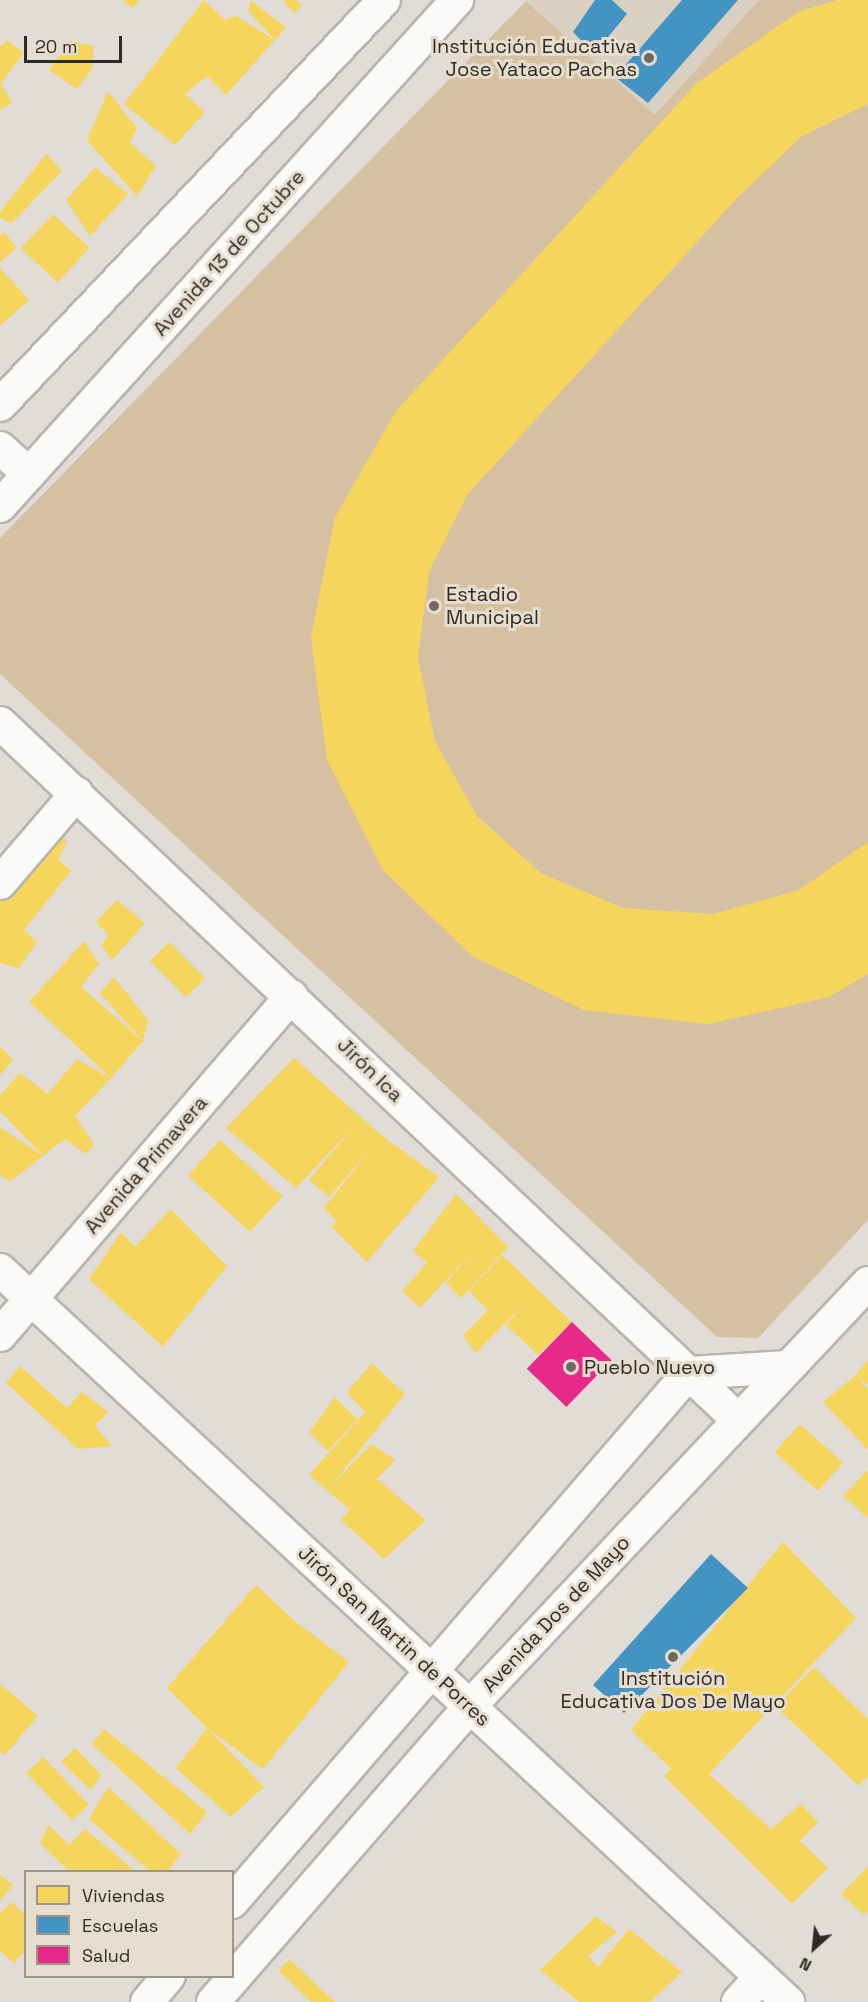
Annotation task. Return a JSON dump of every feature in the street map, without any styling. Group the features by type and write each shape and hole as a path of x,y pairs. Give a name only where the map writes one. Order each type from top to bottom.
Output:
{"street":[{"path":"0,405 384,0"},
{"name":"Avenida 13 de Octubre","path":"0,506 444,5"},
{"path":"0,448 29,474"},
{"name":"Jirón Ica","path":"0,723 292,996 737,1419"},
{"path":"0,883 77,793"},
{"name":"Avenida Primavera","path":"0,1335 292,996"},
{"name":"Jirón San Martin de Porres","path":"0,1270 789,2002"},
{"name":"Avenida Dos de Mayo","path":"234,1978 470,1706 737,1419 868,1283"},
{"path":"234,1900 688,1373 786,1367"},
{"path":"738,2002 761,1977"},
{"path":"147,2002 168,1978"},
{"name":"Avenida Dos de Mayo","path":"213,2002 234,1978"}],"shaded area":[{"name":"Institución Educativa Jose Yataco Pachas","path":"526,0 759,0 655,116"},
{"name":"Estadio Municipal","path":"759,0 868,0 868,1220 758,1338 717,1337 0,674 0,538 526,1 655,115"}],"building: Viviendas":[{"path":"123,0 140,0 132,8"},
{"path":"204,0 225,20 236,16 275,40 226,95 207,76 185,94 205,112 175,145 124,104"},
{"path":"250,0 286,27 275,40 249,12"},
{"path":"283,0 295,0 303,5 294,13"},
{"path":"837,0 868,0 868,104 802,136 738,197 467,495 429,572 418,657 435,741 477,816 542,874 624,908 713,914 799,890 868,842 868,974 829,997 708,1024 584,1010 472,956 383,870 327,760 311,638 335,517 396,411 697,83 798,12"},
{"path":"7,40 24,53 1,83 12,103 0,110 0,47"},
{"path":"70,41 94,46 92,69 77,89 49,70"},
{"path":"108,91 137,128 130,143 156,166 137,196 87,140"},
{"path":"46,154 62,171 12,223 0,218 0,212"},
{"path":"95,167 128,194 90,236 66,200"},
{"path":"53,214 90,248 58,282 21,248"},
{"path":"4,232 17,248 0,262 0,236"},
{"path":"0,268 29,300 0,326"},
{"path":"52,830 67,841 58,860 71,871 24,930 37,942 19,968 0,963 0,897"},
{"path":"117,900 145,923 112,960 102,946 108,934 96,922"},
{"path":"84,941 99,964 81,987 143,1041 111,1078 29,1002"},
{"path":"169,942 205,978 186,997 150,961"},
{"path":"114,977 148,1020 143,1041 100,993"},
{"path":"0,1046 13,1060 0,1075"},
{"path":"294,1058 381,1135 439,1177 367,1262 332,1227 336,1221 324,1208 372,1147 329,1197 309,1180 355,1125 296,1188 226,1128"},
{"path":"77,1059 111,1078 75,1116 94,1144 86,1154 65,1139 43,1156 0,1111 0,1095 20,1073 48,1094"},
{"path":"0,1127 43,1156 10,1182 0,1175"},
{"path":"220,1140 282,1196 250,1232 188,1176"},
{"path":"456,1194 508,1247 461,1298 446,1283 476,1248 420,1308 402,1291 427,1263 413,1251"},
{"path":"171,1209 227,1266 163,1347 89,1279 121,1232 135,1247"},
{"path":"502,1255 572,1322 538,1355 506,1325 528,1300 476,1353 463,1335 488,1310 469,1291"},
{"path":"868,1360 868,1385 856,1375"},
{"path":"372,1363 405,1394 330,1487 371,1444 395,1460 377,1479 426,1520 384,1559 341,1520 360,1498 349,1509 309,1475 365,1412 347,1392"},
{"path":"20,1366 67,1408 82,1392 108,1412 95,1426 112,1446 78,1449 6,1383"},
{"path":"856,1375 868,1389 868,1450 823,1402"},
{"path":"335,1397 357,1419 328,1451 309,1432"},
{"path":"800,1424 843,1463 818,1491 775,1452"},
{"path":"868,1470 868,1518 843,1496"},
{"path":"783,1542 856,1618 709,1774 771,1829 801,1804 818,1822 800,1841 828,1868 792,1904 664,1776 671,1769 631,1730"},
{"path":"256,1585 296,1622 349,1662 263,1769 207,1728 167,1688"},
{"path":"814,1667 868,1719 868,1777 859,1786 776,1707"},
{"path":"0,1684 38,1716 5,1755 0,1751"},
{"path":"207,1728 264,1787 231,1817 176,1768"},
{"path":"104,1729 207,1812 190,1834 92,1744"},
{"path":"75,1748 101,1775 91,1790 61,1762"},
{"path":"43,1757 89,1804 72,1820 26,1773"},
{"path":"108,1787 181,1854 169,1870 149,1870 89,1819"},
{"path":"49,1825 69,1845 85,1829 134,1870 68,1870 40,1843"},
{"path":"868,1866 868,1911 864,1915 841,1894"},
{"path":"0,1875 13,1885 0,1901"},
{"path":"11,1902 24,1913 24,1952 14,1963 0,1951 0,1914"},
{"path":"596,1916 617,1932 588,1956 598,1967 629,1929 682,1972 650,2002 579,2002 540,1970"},
{"path":"289,1959 335,2002 311,2002 279,1971"}],"building: Escuelas":[{"path":"595,0 612,0 627,14 594,54 573,32"},
{"path":"682,0 738,0 648,103 615,77"},
{"path":"711,1554 748,1588 624,1713 593,1685"}],"building: Salud":[{"name":"Pueblo Nuevo","path":"572,1322 612,1360 566,1407 527,1369"}],"place":[{"name":"Institución Educativa Jose Yataco Pachas","path":"649,58"},
{"name":"Estadio Municipal","path":"434,606"},
{"name":"Pueblo Nuevo","path":"571,1367"},
{"name":"Institución Educativa Dos De Mayo","path":"673,1657"}]}
